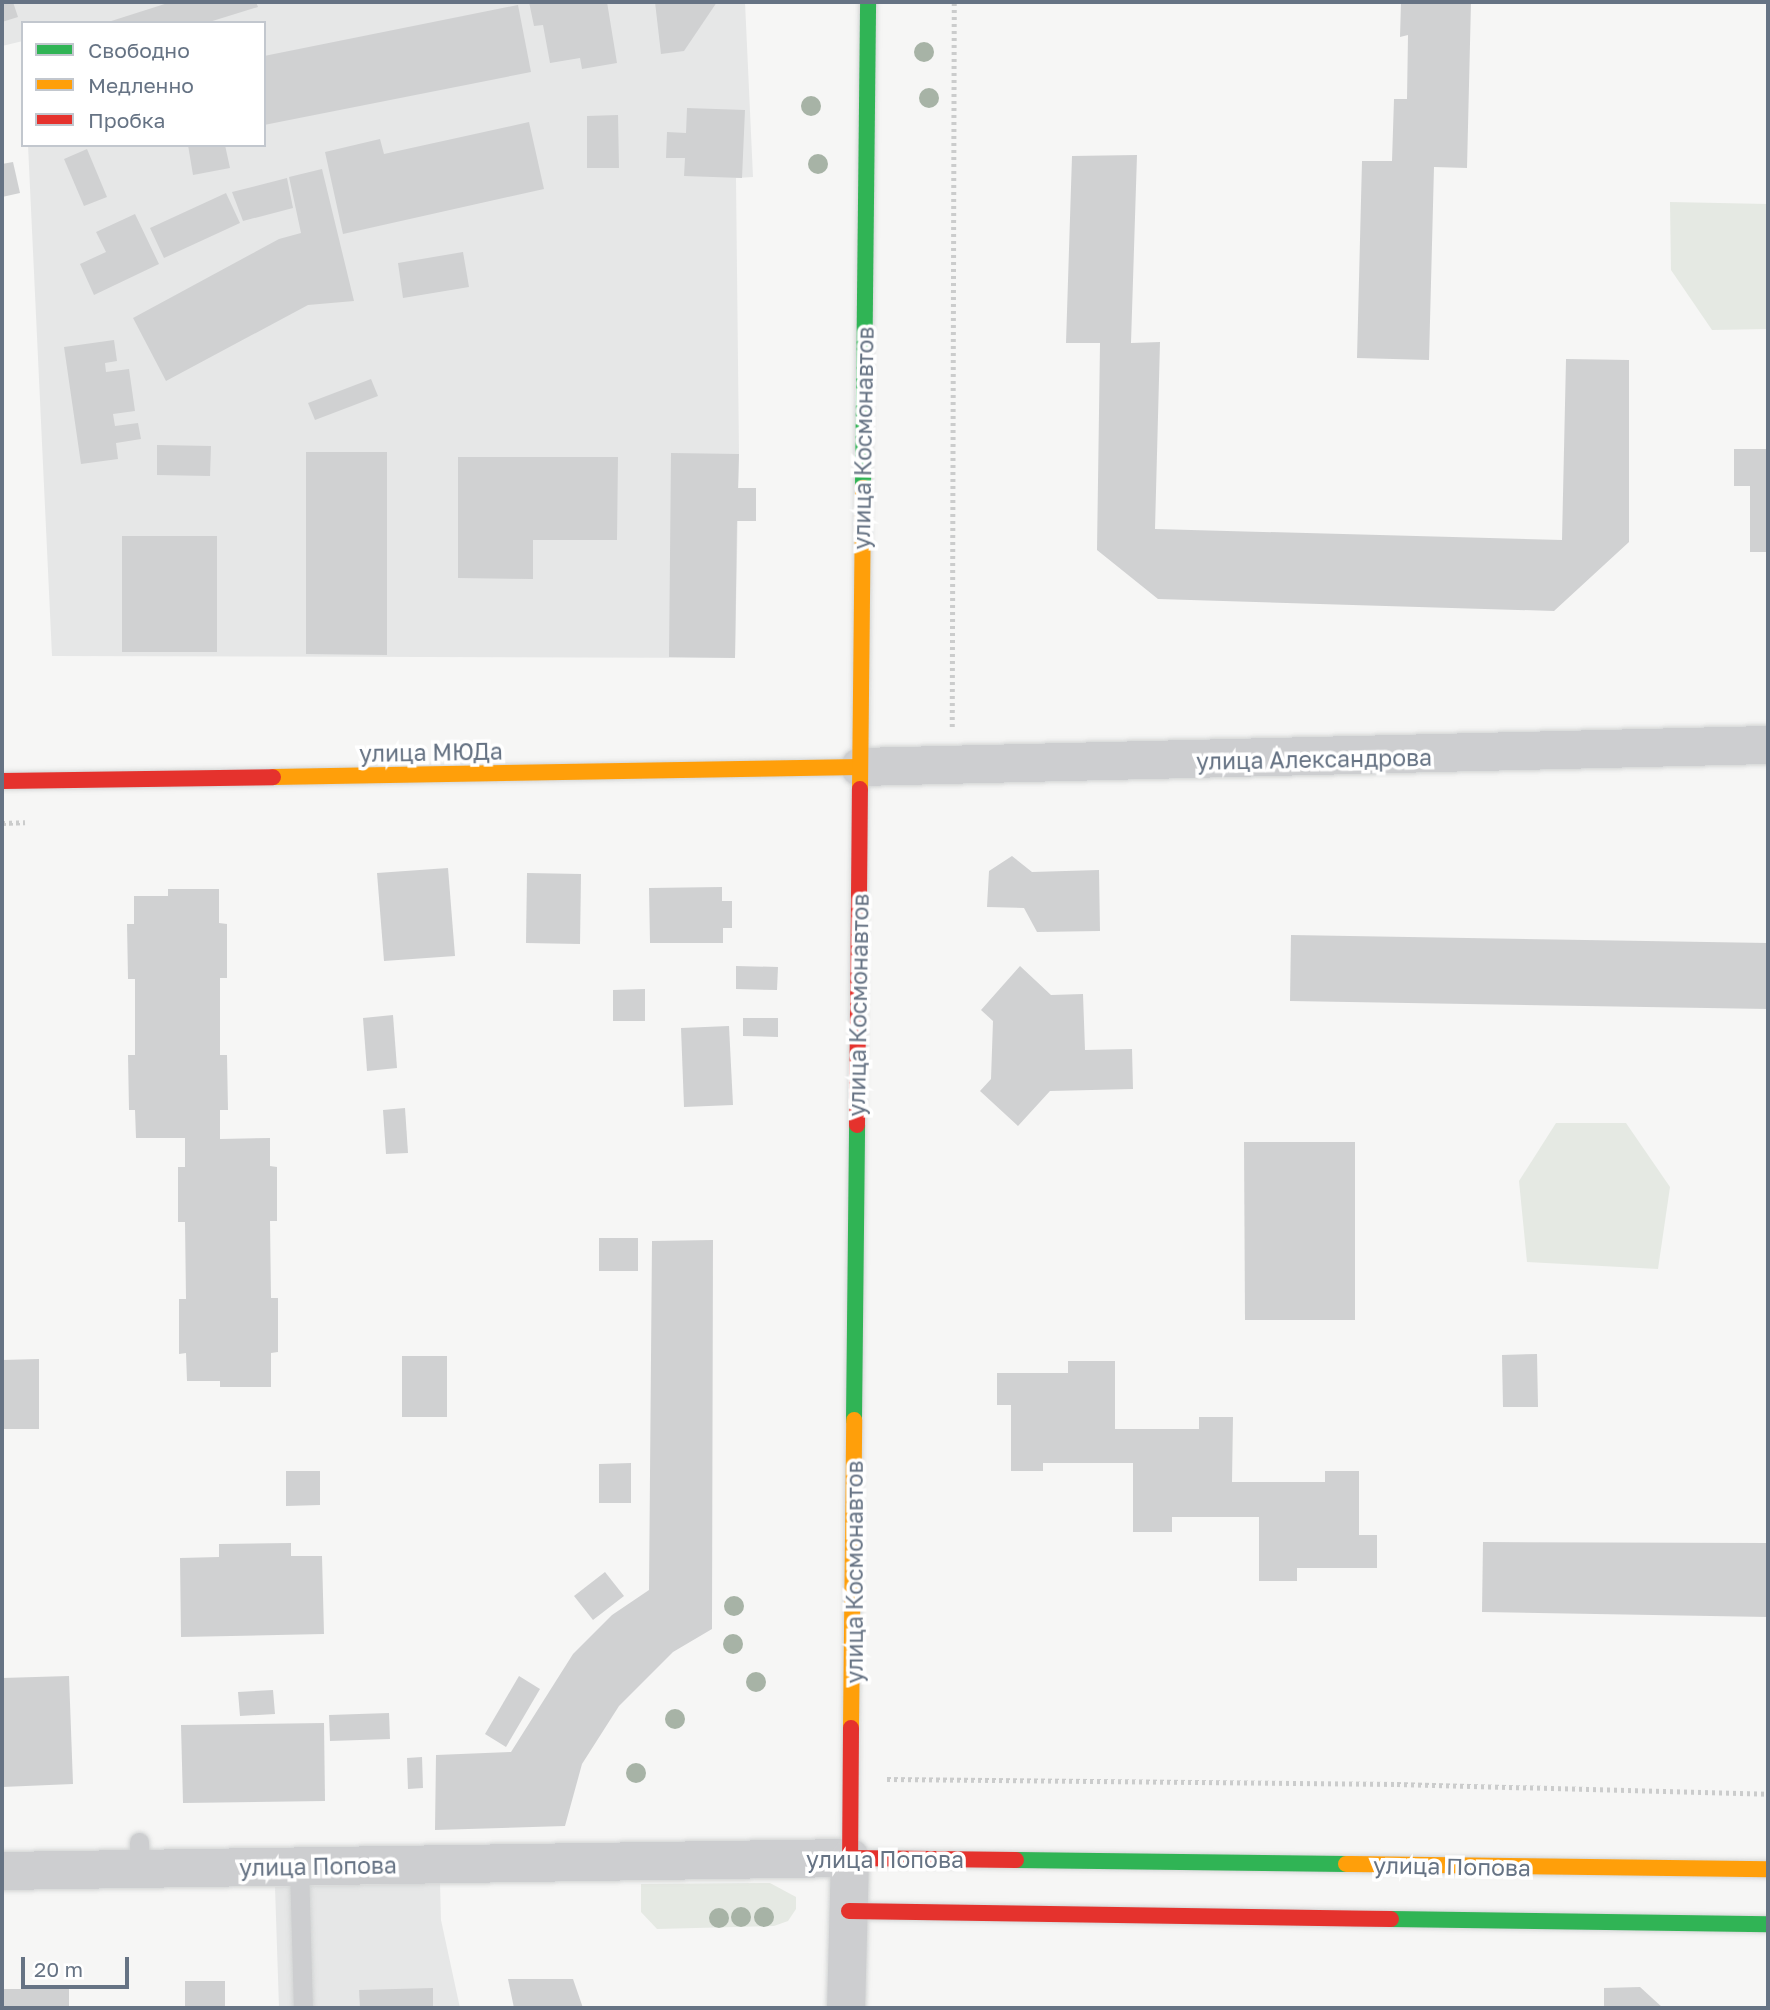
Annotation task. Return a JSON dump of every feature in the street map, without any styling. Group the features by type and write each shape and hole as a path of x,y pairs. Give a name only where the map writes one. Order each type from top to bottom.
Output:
{"main road":[{"name":"улица Космонавтов","path":"850,1858 853,1779 868,2"},
{"name":"улица МЮДа","path":"2,781 860,768"},
{"name":"улица Попова","path":"850,1858 1768,1869"},
{"path":"849,1910 1768,1924"}],"street":[{"name":"улица Александрова","path":"860,768 1768,746"},
{"name":"улица Попова","path":"2,1871 140,1855 299,1867 850,1858"},
{"name":"улица Космонавтов","path":"846,2008 850,1858"}],"lane":[{"path":"299,1867 303,2008"}],"path":[{"path":"952,766 954,2"},
{"path":"853,1779 1397,1784 1768,1794"}],"shaded area":[{"path":"2,2 745,2 753,177 736,178 739,454 735,658 52,656 28,147 266,147 266,21 21,21 21,41 2,46"},
{"path":"1670,202 1768,204 1768,329 1712,330 1671,270"},
{"path":"1556,1123 1626,1123 1670,1187 1658,1269 1527,1262 1519,1181"},
{"path":"440,1883 441,1920 460,2008 279,2008 275,1887"},
{"path":"770,1883 796,1897 796,1909 788,1921 774,1926 657,1929 641,1912 641,1884"}],"building":[{"path":"2,2 13,2 18,17 2,22"},
{"path":"171,2 256,2 258,7 212,21 111,21"},
{"path":"529,2 607,2 617,63 582,69 580,58 550,63 543,25 534,26"},
{"path":"655,2 717,2 684,51 661,54"},
{"path":"1401,2 1471,2 1467,168 1434,167 1429,360 1357,358 1362,161 1392,161 1394,99 1407,99 1408,35 1400,37"},
{"path":"518,5 531,72 266,125 266,56"},
{"path":"687,108 745,110 742,178 684,176 685,158 666,158 667,132 686,133"},
{"path":"618,115 619,168 587,168 587,116"},
{"path":"529,122 544,189 343,234 325,152 380,139 384,154"},
{"path":"188,147 225,147 230,168 193,175"},
{"path":"87,149 107,197 84,206 64,159"},
{"path":"1137,155 1131,343 1160,342 1155,529 1562,540 1566,359 1629,360 1629,542 1554,611 1158,599 1097,550 1100,343 1066,343 1072,156"},
{"path":"13,162 20,193 2,197 2,164"},
{"path":"322,169 354,301 308,305 166,381 133,318 279,239 301,233 289,177"},
{"path":"287,178 293,208 243,221 232,192"},
{"path":"226,193 240,223 164,258 150,228"},
{"path":"135,214 159,264 94,295 80,264 106,252 96,232"},
{"path":"463,252 469,287 403,298 398,263"},
{"path":"114,340 117,361 105,363 106,372 129,369 135,411 113,414 115,426 138,423 141,439 116,443 118,459 81,464 64,347"},
{"path":"371,379 378,396 315,420 308,403"},
{"path":"157,445 211,446 210,476 157,475"},
{"path":"1734,449 1768,449 1768,552 1750,552 1750,486 1734,486"},
{"path":"306,452 387,452 387,655 306,654"},
{"path":"671,453 739,454 738,488 756,488 756,521 737,521 735,658 669,657"},
{"path":"458,457 618,457 617,540 533,540 533,579 458,578"},
{"path":"122,536 217,536 217,652 122,652"},
{"path":"1012,856 1032,872 1099,870 1100,931 1037,932 1024,908 987,907 989,871"},
{"path":"448,868 455,956 384,961 377,873"},
{"path":"527,873 581,874 580,944 526,943"},
{"path":"722,887 722,901 732,901 732,928 723,928 723,943 650,943 649,888"},
{"path":"168,889 219,889 219,923 227,924 227,978 220,978 220,1055 227,1055 228,1110 220,1110 220,1139 270,1138 270,1166 277,1167 277,1221 270,1221 271,1298 278,1298 278,1352 271,1353 271,1387 220,1387 220,1381 187,1381 186,1353 179,1354 179,1299 186,1299 185,1222 178,1222 178,1167 185,1167 185,1138 136,1138 135,1110 129,1110 128,1055 135,1055 135,979 128,979 127,924 134,924 134,896 168,896"},
{"path":"1291,935 1768,943 1768,1009 1290,1001"},
{"path":"736,966 778,967 777,990 736,989"},
{"path":"1020,966 1051,995 1083,994 1085,1050 1132,1049 1133,1089 1050,1091 1018,1126 980,1091 991,1079 993,1021 981,1010"},
{"path":"645,989 645,1021 613,1021 613,990"},
{"path":"393,1015 397,1068 367,1071 363,1018"},
{"path":"743,1018 778,1018 778,1037 743,1036"},
{"path":"729,1026 733,1105 684,1107 681,1028"},
{"path":"405,1108 408,1153 386,1154 383,1110"},
{"path":"1244,1142 1355,1142 1355,1320 1245,1320"},
{"path":"599,1238 638,1238 638,1271 599,1271"},
{"path":"713,1240 712,1629 673,1652 619,1706 582,1764 565,1826 435,1830 436,1755 511,1752 573,1654 612,1615 649,1590 652,1241"},
{"path":"1537,1354 1538,1407 1503,1407 1502,1355"},
{"path":"402,1356 447,1356 447,1417 402,1417"},
{"path":"39,1359 39,1429 2,1429 2,1360"},
{"path":"1068,1361 1115,1361 1115,1429 1199,1429 1199,1417 1233,1417 1232,1482 1325,1482 1325,1471 1359,1471 1359,1535 1377,1535 1377,1568 1297,1568 1297,1581 1259,1581 1259,1517 1172,1517 1172,1532 1133,1532 1133,1463 1043,1463 1043,1471 1011,1471 1011,1405 997,1405 997,1373 1068,1373"},
{"path":"631,1463 631,1503 599,1503 599,1464"},
{"path":"286,1471 320,1471 320,1505 286,1506"},
{"path":"1483,1542 1768,1543 1768,1617 1482,1612"},
{"path":"291,1543 291,1556 322,1556 324,1634 181,1637 180,1558 219,1557 219,1544"},
{"path":"605,1572 624,1596 593,1620 574,1596"},
{"path":"69,1676 73,1784 2,1787 2,1678"},
{"path":"519,1676 540,1689 506,1747 485,1734"},
{"path":"273,1690 275,1714 240,1716 238,1692"},
{"path":"389,1713 390,1739 330,1741 329,1715"},
{"path":"324,1723 325,1801 183,1803 181,1725"},
{"path":"422,1757 423,1788 408,1789 407,1758"},
{"path":"508,1979 573,1979 583,2008 514,2008"},
{"path":"185,1981 225,1981 225,2008 185,2008"},
{"path":"1640,1987 1663,2008 1604,2008 1604,1988"},
{"path":"433,1988 433,2008 360,2008 359,1990"},
{"path":"2,1989 69,1989 69,2008 2,2008"}],"traffic: fast":[{"path":"863,488 868,2"},
{"path":"854,1420 857,1125"},
{"path":"1016,1860 1346,1864"},
{"path":"1391,1919 1768,1924"}],"traffic: slow":[{"path":"860,789 863,488"},
{"path":"273,777 860,767"},
{"path":"851,1728 854,1420"},
{"path":"1346,1864 1768,1869"}],"traffic: jam":[{"path":"2,781 273,777"},
{"path":"857,1125 860,789"},
{"path":"851,1728 850,1858 1016,1860"},
{"path":"849,1911 1391,1919"}]}
